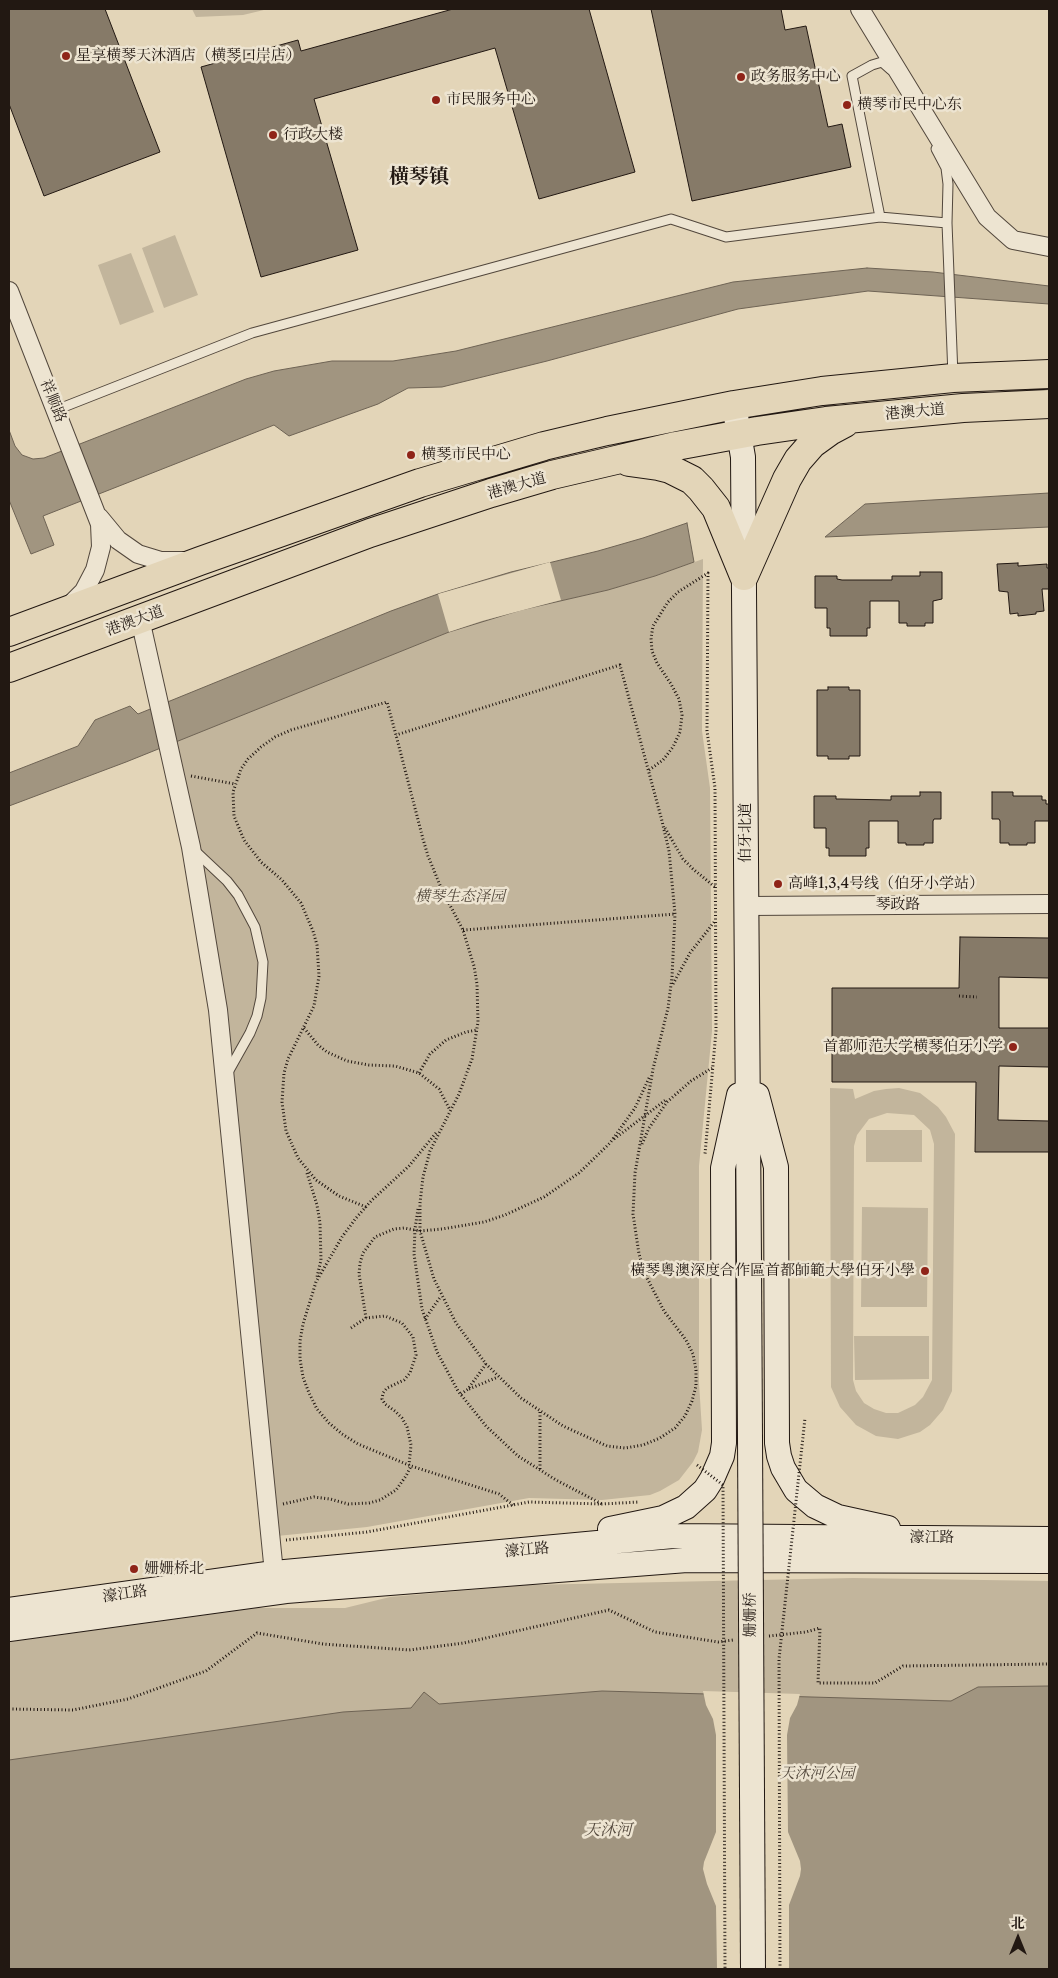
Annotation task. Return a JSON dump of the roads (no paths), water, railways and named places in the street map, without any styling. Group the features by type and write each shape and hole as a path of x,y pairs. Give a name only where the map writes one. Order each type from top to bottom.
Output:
{"main road":[{"name":"港澳大道","path":"9,632 200,561 420,483 607,430 734,404 822,391 953,378 1049,374"},
{"name":"伯牙北道","path":"734,404 743,457 749,1262"},
{"name":"港澳大道","path":"9,668 430,512 517,485 612,460 739,434 870,416 963,408 1049,404"},
{"path":"744,576 787,479 798,460 812,444 830,431 849,422 870,416"},
{"path":"612,460 658,466 692,480 716,508 744,576"},
{"path":"748,1057 776,1167 777,1443 783,1468 800,1494 826,1513 936,1538"},
{"path":"514,1551 662,1518 675,1513 686,1507 705,1490 718,1468 724,1443 722,1168 748,1057"},
{"name":"姗姗桥","path":"749,1262 753,1969"},
{"name":"濠江路","path":"9,1610 274,1573 673,1536 1049,1539"},
{"name":"濠江路","path":"9,1629 286,1591 687,1560 1049,1561"}],"street":[{"path":"860,9 987,217 1013,240 1049,247"},
{"name":"祥顺路","path":"9,291 97,512 100,524 101,547 95,570 84,591 76,600 56,614"},
{"name":"祥顺路","path":"97,512 109,532 138,554 161,561 200,561"},
{"path":"140,619 191,846 212,964 274,1573"},
{"name":"琴政路","path":"747,906 1049,904"}],"lane":[{"path":"880,218 852,76 872,65 882,62 889,67 946,168 953,378"},
{"path":"56,410 252,333 671,219 726,237 880,218 947,223"},
{"path":"191,846 227,880 238,895 255,927 263,962 261,998 257,1016 225,1079"}],"water":[{"path":"867,268 933,272 1049,286 1049,304 868,291 738,309 547,361 442,387 408,388 378,404 289,436 274,425 43,516 54,545 31,554 9,500 9,430 15,446 22,455 33,459 44,458 246,379 274,371 332,361 393,361 456,351 733,282"},
{"path":"1049,493 1049,527 825,537 865,504"},
{"path":"687,523 694,562 608,590 521,610 449,632 126,762 9,806 9,773 78,746 95,720 130,706 138,714 391,611 438,594 511,572 598,551"},
{"name":"天沐河","path":"1049,1686 1049,1969 9,1969 9,1760 343,1712 411,1708 424,1692 439,1704 602,1691 951,1701 978,1687"}],"place":[{"name":"星享横琴天沐酒店（横琴口岸店）","path":"66,56"},
{"name":"政务服务中心","path":"741,77"},
{"name":"市民服务中心","path":"436,100"},
{"name":"横琴市民中心东","path":"847,105"},
{"name":"行政大楼","path":"273,135"},
{"name":"横琴市民中心","path":"411,455"},
{"name":"高峰1,3,4号线（伯牙小学站）","path":"778,884"},
{"name":"首都师范大学横琴伯牙小学","path":"1013,1047"},
{"name":"橫琴粵澳深度合作區首都師範大學伯牙小學","path":"925,1271"},
{"name":"姗姗桥北","path":"134,1569"}],"district":[{"name":"横琴镇","path":"419,177"}],"park label":[{"name":"横琴生态泽园","path":"460,897"},
{"name":"天沐河公园","path":"817,1774"}]}
